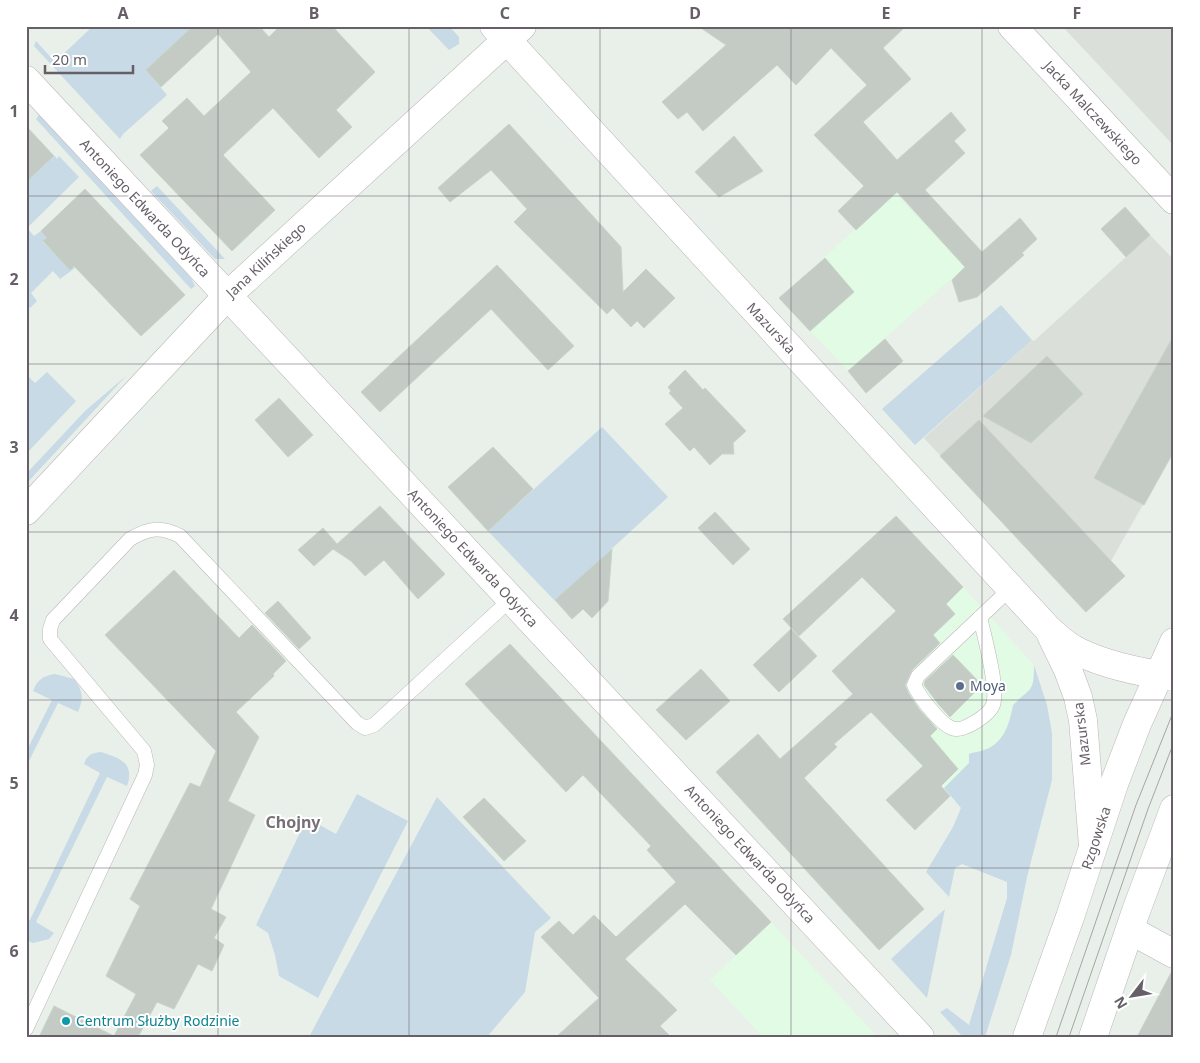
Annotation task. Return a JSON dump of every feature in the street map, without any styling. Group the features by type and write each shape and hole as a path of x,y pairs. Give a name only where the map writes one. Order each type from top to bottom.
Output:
{"street":[{"name":"Jacka Malczewskiego","path":"1012,26 1174,200"},
{"name":"Jana Kilińskiego","path":"26,510 228,295 507,31"},
{"name":"Mazurska","path":"507,31 1048,629 1062,642 1079,652 1100,660 1166,676"},
{"name":"Antoniego Edwarda Odyńca","path":"26,80 920,1037"},
{"name":"Mazurska","path":"1048,629 1068,670 1082,712 1093,846"},
{"name":"Rzgowska","path":"1027,1037 1123,759 1166,676 1174,642"},
{"path":"1093,1037 1174,809"},
{"path":"1130,930 1174,954"}],"lane":[{"path":"26,1029 141,784 148,765 144,751 136,740 50,639 53,620 130,539 142,532 154,529 168,530 180,536 350,716 365,728 374,725 511,599"},
{"path":"980,617 995,690 993,705 982,718 971,725 956,730 946,726 919,696 914,685 918,676 980,617 1011,588"}],"shaded area":[{"path":"93,26 193,26 146,70 167,95 123,134 120,139 34,46 36,41 55,62"},
{"path":"426,26 449,26 459,37 459,44 449,50"},
{"path":"1062,26 1174,26 1174,146 1093,59"},
{"path":"39,115 191,278 195,286 191,289 36,119"},
{"path":"55,156 57,159 59,156 79,177 27,228 34,236 41,231 47,238 43,242 51,250 56,246 75,268 60,279 53,271 31,293 37,301 30,308 26,304 26,182"},
{"path":"157,186 225,259 215,259 151,191"},
{"path":"895,193 965,267 848,371 779,298"},
{"path":"1150,235 1174,260 1174,349 1159,361 1174,369 1174,450 1111,561 1125,576 1085,612 924,438"},
{"path":"1001,305 1032,340 915,445 882,409"},
{"path":"47,372 76,401 26,454 26,374 35,383"},
{"path":"126,376 26,484 26,474 85,411"},
{"path":"602,427 668,497 555,601 488,531"},
{"path":"963,587 1034,665 1047,706 1052,733 1052,780 961,808 851,691"},
{"path":"1034,665 1047,705 1052,733 1052,780 1027,877 1011,955 985,1037 963,1037 940,1012 947,1008 969,1025 1007,898 1007,882 962,864 955,868 949,897 926,872 953,827 961,808 944,788 969,763 969,754 991,747 1001,738 1008,725 1013,705 1028,692 1032,685"},
{"path":"55,674 74,679 82,695 80,707 78,712 58,703 26,767 26,752 52,700 33,691 41,679"},
{"path":"101,752 120,759 124,763 129,772 127,786 107,777 36,922 54,933 49,939 33,943 26,940 26,919 30,920 100,773 84,764 85,761 90,755"},
{"path":"357,794 408,821 318,998 279,976 268,933 256,925 307,818 336,834"},
{"path":"437,797 551,918 535,932 525,992 487,1037 309,1037"},
{"path":"945,909 927,998 891,959"},
{"path":"771,922 878,1037 763,1037 710,980"}],"building":[{"path":"193,26 259,26 269,37 280,26 332,26 375,72 336,110 352,127 319,158 273,108 223,155 275,210 232,251 140,155 169,128 162,121 187,98 204,116 251,72 218,34 161,87 146,70"},
{"path":"698,26 906,26 883,48 911,79 863,122 897,160 951,112 966,130 954,141 965,153 925,190 982,252 1020,218 1037,239 1022,253 1024,255 977,297 959,302 952,280 965,267 897,192 856,230 838,211 864,186 814,135 867,85 831,48 796,85 777,65 703,131 687,112 678,119 662,102 726,45"},
{"path":"509,124 621,247 623,292 646,269 675,298 644,328 637,321 631,327 613,308 607,314 514,222 527,209 491,170 450,202 438,188"},
{"path":"26,126 54,156 26,182"},
{"path":"734,136 763,171 719,197 695,172"},
{"path":"85,189 185,295 141,336 74,266 70,270 43,241 47,238 41,231"},
{"path":"1125,207 1150,235 1126,257 1101,229"},
{"path":"825,258 854,292 810,331 779,298"},
{"path":"497,265 574,346 548,370 491,309 380,412 361,392"},
{"path":"1174,335 1174,451 1144,505 1094,478"},
{"path":"885,339 903,361 866,393 848,371"},
{"path":"1047,356 1083,394 1031,443 983,416"},
{"path":"685,370 746,431 733,443 734,454 722,454 710,465 694,447 690,451 665,424 683,408 669,393 671,391 668,387"},
{"path":"279,398 313,435 288,457 255,420"},
{"path":"979,420 1125,576 1086,612 940,456"},
{"path":"493,447 533,489 488,531 448,487"},
{"path":"380,506 445,574 418,599 384,560 365,576 351,561 333,549 314,566 298,550 323,528 337,544"},
{"path":"715,512 750,549 733,565 698,528"},
{"path":"896,516 963,587 946,604 955,614 933,635 940,643 912,670 905,685 919,709 937,729 930,736 958,769 941,786 950,796 915,830 886,800 923,766 871,712 834,744 837,747 804,778 924,909 879,950 716,772 758,734 780,759 853,694 832,671 896,611 862,577 799,636 783,619"},
{"path":"612,549 608,601 592,618 583,609 572,619 555,600"},
{"path":"174,570 239,638 252,625 286,661 273,674 274,676 236,712 259,737 228,801 255,815 211,909 226,917 214,938 224,945 212,971 198,964 174,1009 157,1002 138,1037 39,1037 54,1006 114,1036 136,994 106,976 140,906 130,899 190,783 200,787 216,751 105,635"},
{"path":"278,601 311,638 299,649 265,613"},
{"path":"791,629 817,656 779,692 753,665"},
{"path":"510,644 771,922 736,955 685,904 625,959 677,1010 660,1026 671,1037 556,1037 599,998 541,937 559,921 573,935 594,915 616,937 676,882 647,850 651,846 583,775 566,792 465,684"},
{"path":"953,655 982,685 950,717 924,685 925,681"},
{"path":"701,669 730,701 686,740 656,710"},
{"path":"484,798 526,841 504,861 463,817"},
{"path":"1173,969 1174,1037 1137,1037"}],"tram line":[{"path":"1056,1037 1136,805 1174,710"},
{"path":"1069,1037 1148,809 1174,742"}],"place":[{"name":"Moya","path":"960,686"},
{"name":"Centrum Służby Rodzinie","path":"66,1021"}],"district":[{"name":"Chojny","path":"293,822"}]}
